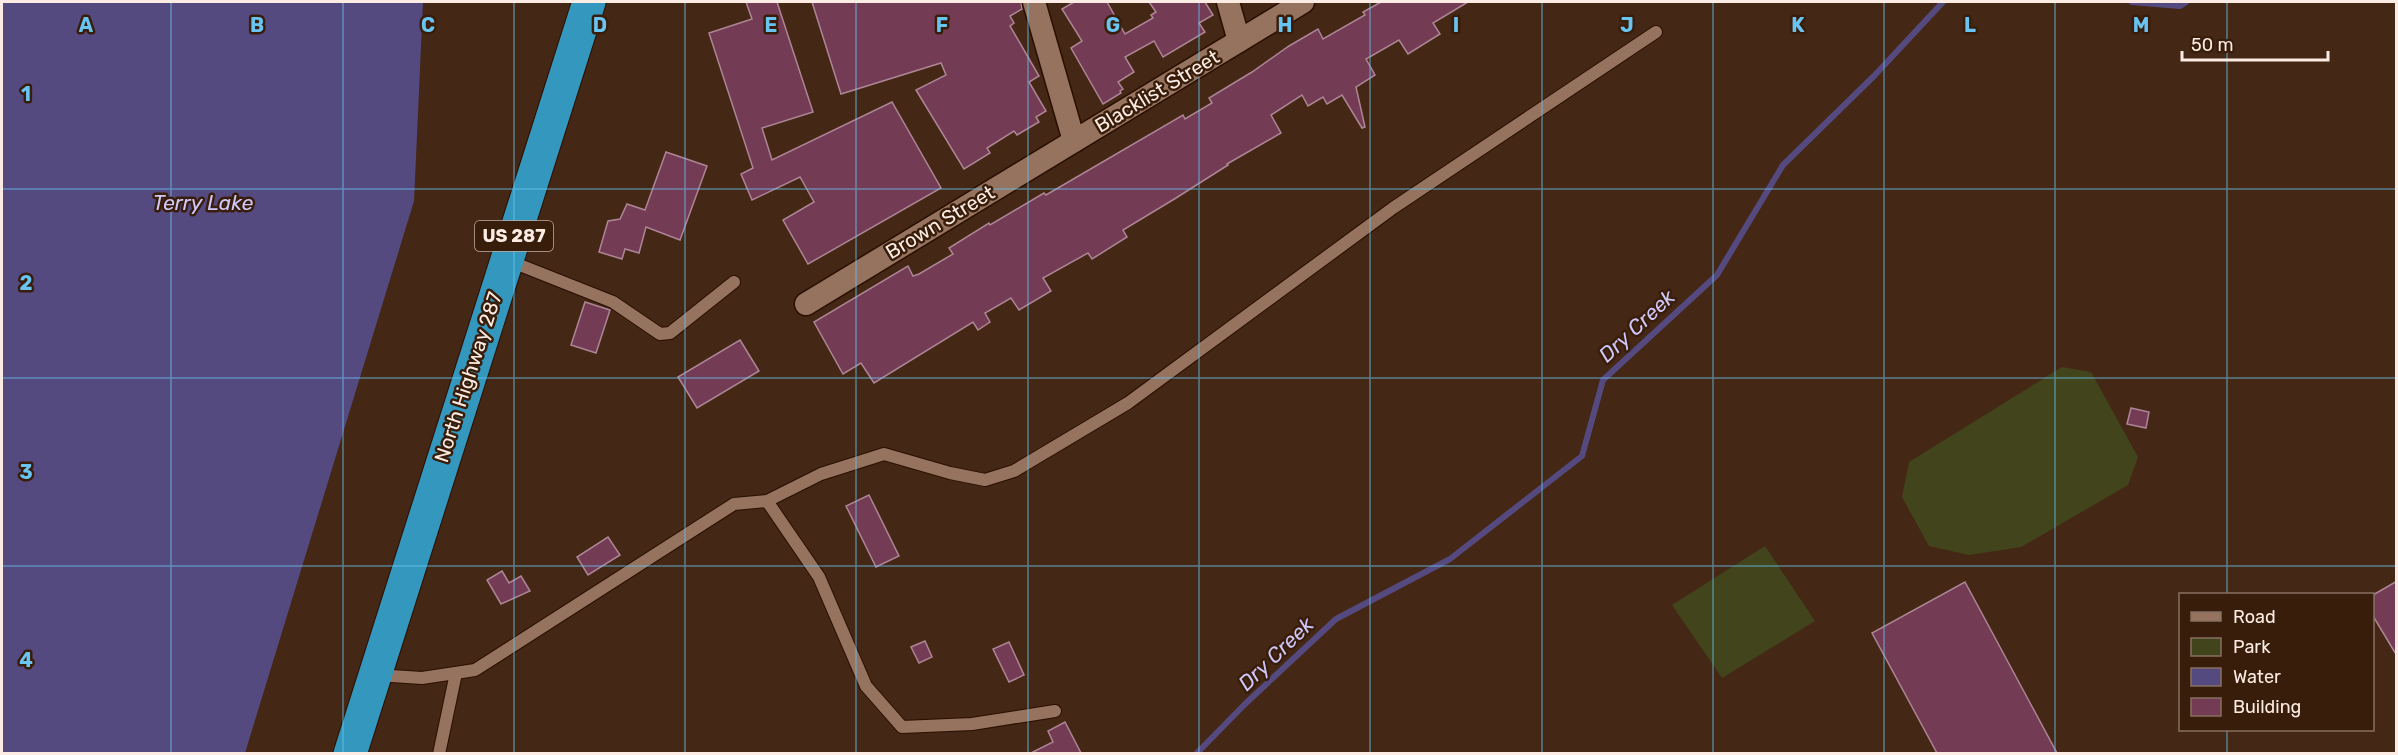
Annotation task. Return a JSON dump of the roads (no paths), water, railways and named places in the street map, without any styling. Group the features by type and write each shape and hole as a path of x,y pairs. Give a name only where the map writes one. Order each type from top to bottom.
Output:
{"highway":[{"name":"North Highway 287","path":"350,753 589,2"}],"street":[{"path":"1034,2 1074,141"},
{"path":"1228,2 1239,41"},
{"name":"Blacklist Street","path":"1074,141 1303,2"},
{"name":"Brown Street","path":"806,304 1074,141"}],"lane":[{"path":"375,675 422,678 474,670 734,504 767,501 821,474 884,454 950,473 985,480 1014,471 1128,403 1393,208 1656,32"},
{"path":"506,260 613,302 660,334 670,333 734,282"},
{"path":"767,501 819,577 866,686 902,727 972,724 1055,711"},
{"path":"439,753 456,673"}],"water":[{"name":"Terry Lake","path":"2,2 423,2 414,201 245,753 2,753"}],"waterway":[{"name":"Dry Creek","path":"1196,754 1245,704 1336,619 1450,559 1582,456 1603,380 1717,275 1783,165 1874,76 1943,2"},
{"name":"Dry Creek","path":"2132,2 2180,6 2186,2"}]}
